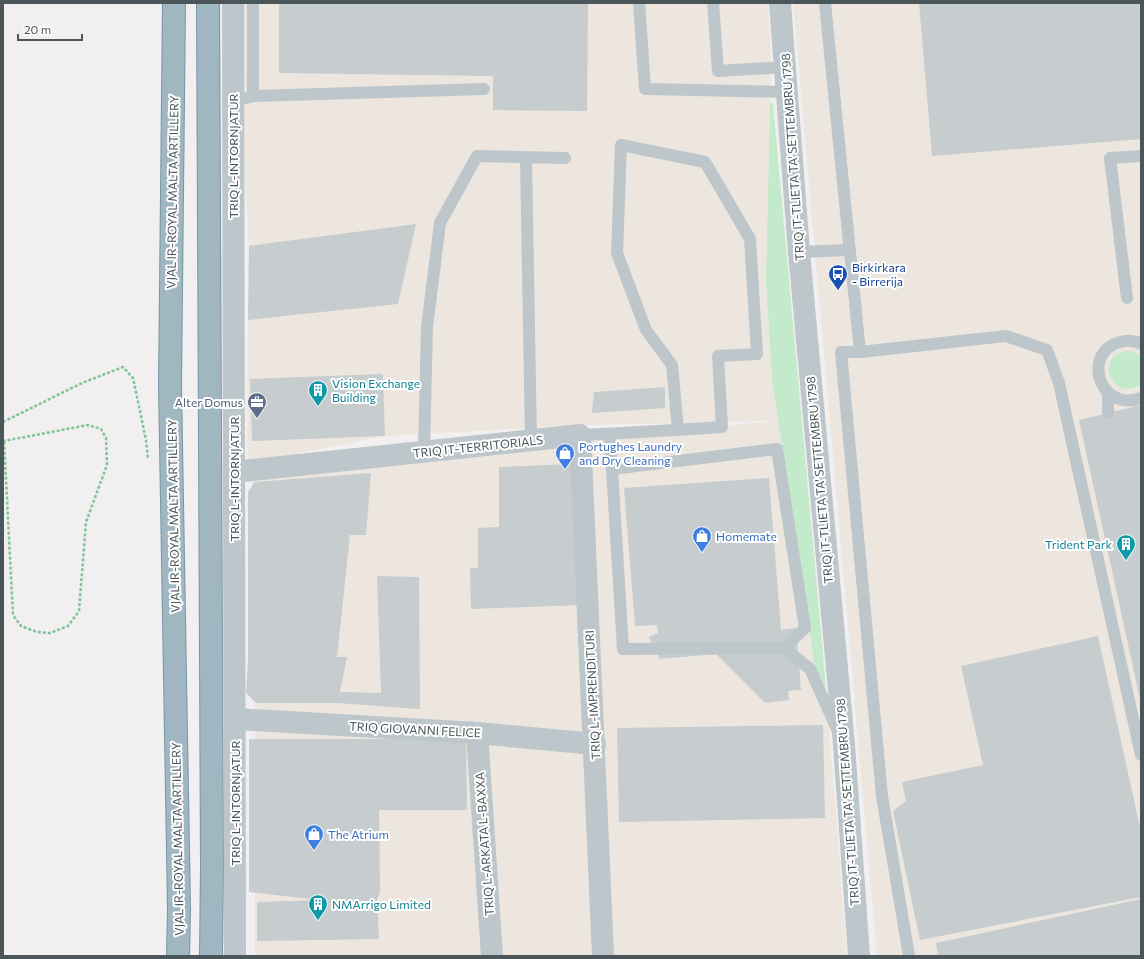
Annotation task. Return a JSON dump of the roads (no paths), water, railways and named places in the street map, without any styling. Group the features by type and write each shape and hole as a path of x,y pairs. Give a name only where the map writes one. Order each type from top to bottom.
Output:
{"highway":[{"name":"VJAL IR-ROYAL MALTA ARTILLERY","path":"174,3 170,385 179,901 178,956"},
{"path":"208,3 212,860 211,956"}],"street":[{"name":"TRIQ L-INTORNJATUR","path":"233,3 232,102 235,956"},
{"name":"TRIQ IT-TLIETA TA' SETTEMBRU 1798","path":"780,3 817,468 844,745 859,956"},
{"name":"TRIQ IT-TERRITORIALS","path":"234,472 580,435"},
{"name":"TRIQ L-IMPRENDITURI","path":"580,435 595,744 603,956"},
{"name":"TRIQ GIOVANNI FELICE","path":"235,719 477,732 595,744"},
{"name":"TRIQ L-ARKATA L-BAXXA","path":"477,732 492,956"}],"lane":[{"path":"253,3 253,96"},
{"path":"639,3 644,89 786,92"},
{"path":"713,3 718,71 785,67"},
{"path":"825,3 860,352"},
{"path":"232,102 253,96 484,89"},
{"name":"TRIQ IT-TERRITORIALS","path":"580,435 609,434 678,430 722,427 718,356 757,354 750,239 706,162 621,145 617,253 646,330 672,365 678,430"},
{"path":"424,452 427,327 440,223 477,156 565,158"},
{"path":"1127,298 1110,158 1141,156"},
{"path":"526,157 531,440"},
{"path":"799,252 850,250"},
{"path":"909,956 882,796 841,352 860,352 1006,336 1047,350 1059,383 1141,755"},
{"path":"1138,401 1126,401 1108,393 1102,386 1098,367 1101,357 1107,349 1116,343 1126,340 1136,341 1141,344"},
{"path":"1108,393 1108,413"},
{"path":"609,434 623,649 784,648 810,669 844,745"},
{"path":"612,469 777,449 806,628 784,648"}],"place":[{"name":"Birkirkara - Birrerija","path":"838,291"},
{"name":"Vision Exchange Building","path":"318,407"},
{"name":"Alter Domus","path":"257,419"},
{"name":"Portughes Laundry and Dry Cleaning","path":"565,470"},
{"name":"Homemate","path":"702,553"},
{"name":"Trident Park","path":"1126,561"},
{"name":"The Atrium","path":"314,851"},
{"name":"NMArrigo Limited","path":"318,921"}]}
